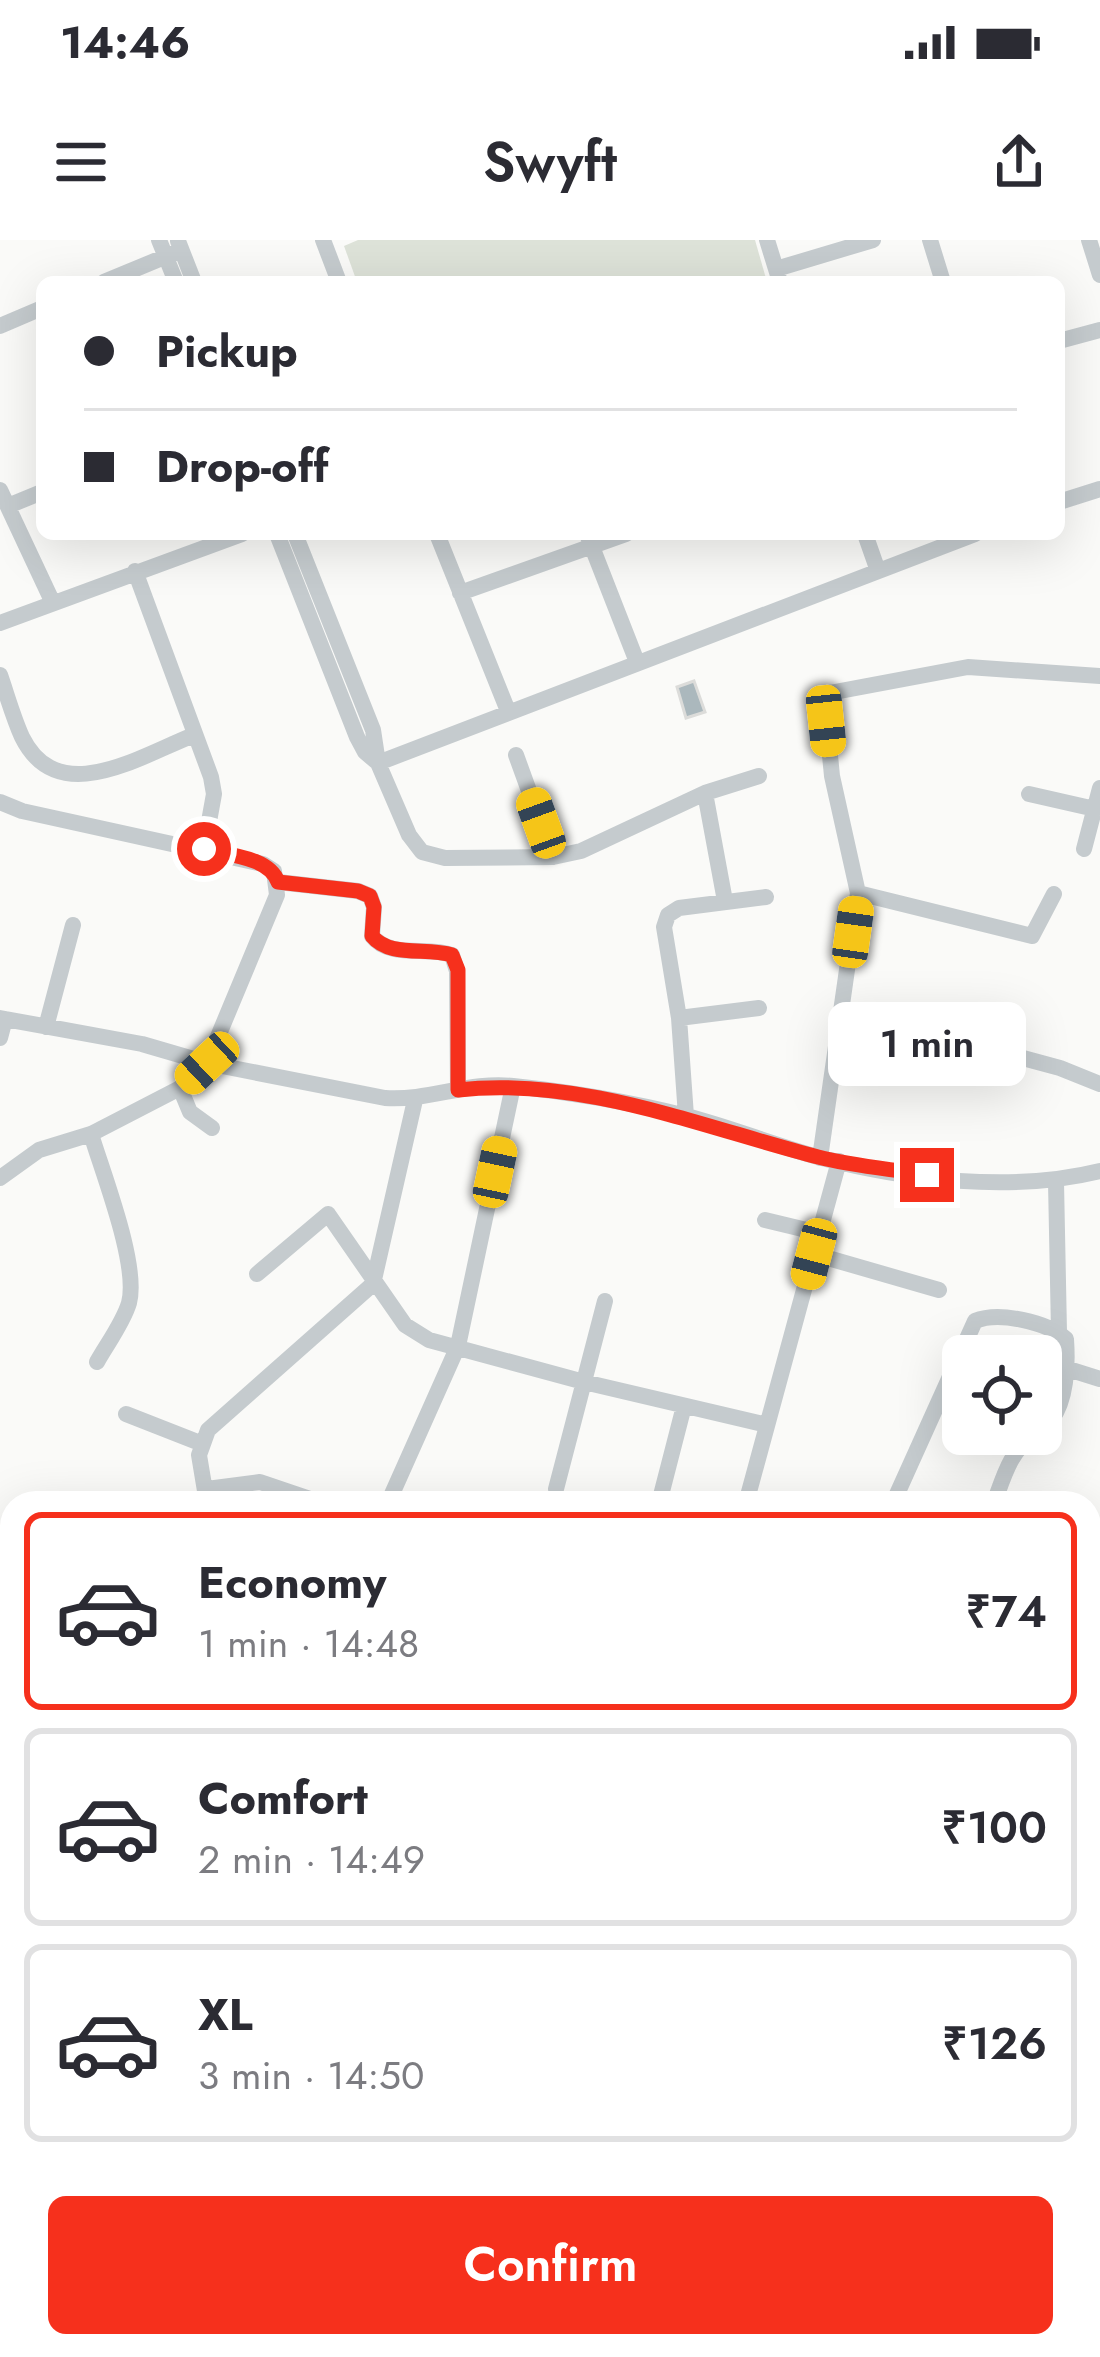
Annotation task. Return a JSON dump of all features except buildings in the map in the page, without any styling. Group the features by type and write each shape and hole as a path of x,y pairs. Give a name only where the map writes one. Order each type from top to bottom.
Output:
{"street":[{"path":"322,240 337,276"},
{"path":"767,240 778,275 873,240"},
{"path":"930,240 941,276"},
{"path":"1089,240 1100,275"},
{"path":"115,276 171,246"},
{"path":"171,246 175,276"},
{"path":"171,246 190,276"},
{"path":"0,326 36,311"},
{"path":"1065,339 1100,330"},
{"path":"1065,500 1100,489"},
{"path":"36,493 4,498 53,603"},
{"path":"0,623 225,540"},
{"path":"280,540 357,737 364,752 378,763"},
{"path":"297,540 373,730 378,763 409,835 422,852 445,859 553,857 581,851 705,794 759,776"},
{"path":"439,540 508,711"},
{"path":"460,592 590,540 637,662"},
{"path":"867,540 878,571"},
{"path":"378,763 959,540"},
{"path":"135,571 214,794 204,849"},
{"path":"749,1491 819,1233 858,893 832,776 824,694 968,667 1100,676"},
{"path":"0,675 22,738 38,760 64,775 92,776 194,735"},
{"path":"516,755 553,857"},
{"path":"1084,849 1100,788"},
{"path":"705,794 724,901"},
{"path":"1029,794 1095,809"},
{"path":"0,802 22,811 262,864 274,871 278,882 277,895 207,1063 180,1088 92,1134 39,1150 2,1169"},
{"path":"278,882 370,896 372,936 379,945 395,950 435,949 452,955 458,970 458,1090"},
{"path":"858,893 1033,936 1054,894"},
{"path":"686,1116 679,1018 664,927 668,915 680,908 766,897"},
{"path":"46,1027 74,925"},
{"path":"679,1018 759,1008"},
{"path":"842,1009 1060,1068 1100,1084"},
{"path":"2,1025 46,1027 142,1044 207,1063 386,1099 415,1100 458,1090 513,1086 686,1116 830,1159 970,1183 1055,1182 1100,1171"},
{"path":"393,1491 458,1346 513,1086"},
{"path":"180,1088 190,1112 212,1128"},
{"path":"206,1491 200,1443 208,1430 373,1284 415,1100"},
{"path":"92,1134 129,1264 131,1288 128,1306 97,1362"},
{"path":"1055,1182 1059,1332"},
{"path":"257,1274 328,1214 373,1284 415,1333 584,1382 767,1425"},
{"path":"765,1220 819,1233"},
{"path":"814,1254 939,1290"},
{"path":"556,1489 605,1301"},
{"path":"897,1491 975,1321 996,1316 1059,1332 1066,1339 1062,1386"},
{"path":"1065,1368 1100,1378"},
{"path":"662,1491 684,1406"},
{"path":"126,1414 200,1443"},
{"path":"998,1491 1014,1455"},
{"path":"226,1491 260,1482 287,1491"}],"shaded area":[{"path":"358,240 755,240 765,276 355,276 344,246"}],"route":[{"path":"204,849 262,864 274,871 278,882 370,896 372,936 379,945 395,950 435,949 452,955 458,970 458,1090 513,1086 686,1116 820,1157 927,1175"}]}
